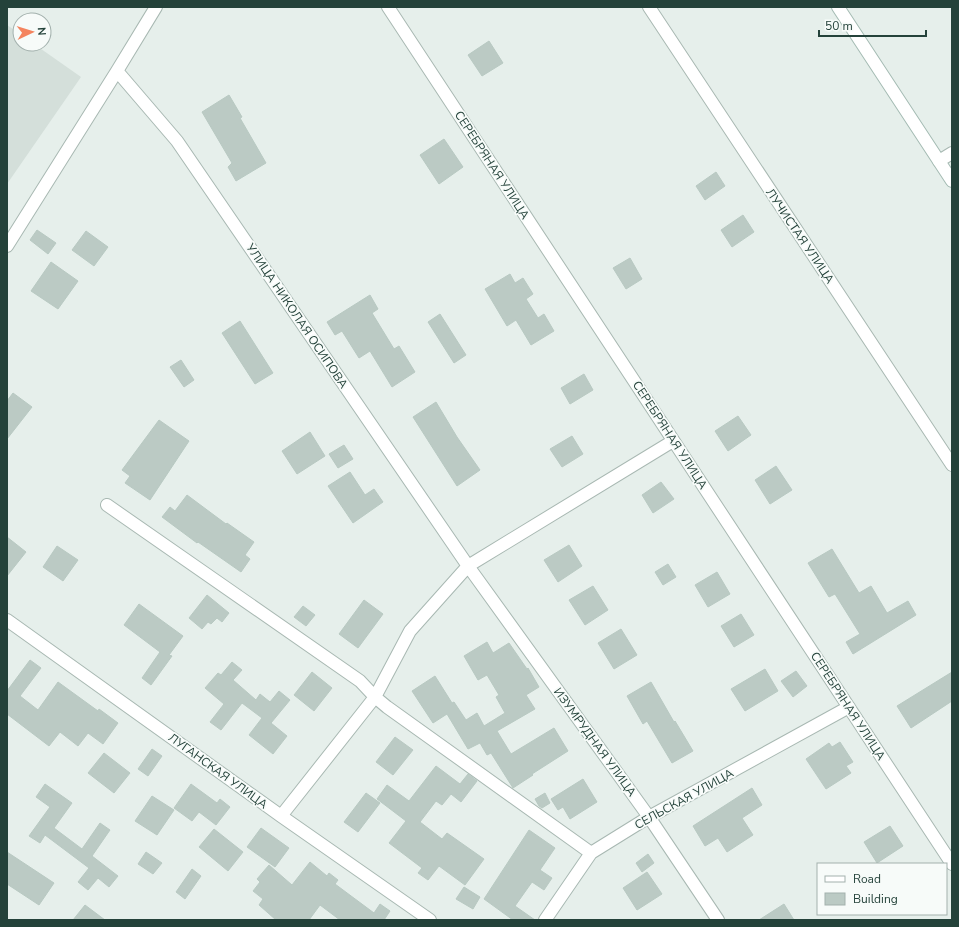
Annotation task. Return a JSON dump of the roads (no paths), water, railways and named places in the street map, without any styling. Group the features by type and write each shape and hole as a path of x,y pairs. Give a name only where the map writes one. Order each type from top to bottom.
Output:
{"street":[{"path":"7,246 118,71 156,7"},
{"name":"СЕРЕБРЯНАЯ УЛИЦА","path":"388,7 952,864"},
{"name":"ЛУЧИСТАЯ УЛИЦА","path":"648,7 952,466"},
{"path":"838,7 952,182"},
{"name":"УЛИЦА НИКОЛАЯ ОСИПОВА","path":"118,71 177,141 468,566"},
{"path":"939,161 952,153"},
{"path":"281,816 375,697 410,632 468,566 673,441"},
{"path":"107,504 360,681 387,707 591,853"},
{"name":"ИЗУМРУДНАЯ УЛИЦА","path":"468,566 649,817 718,920"},
{"name":"ЛУГАНСКАЯ УЛИЦА","path":"7,620 281,816 430,920"},
{"name":"СЕЛЬСКАЯ УЛИЦА","path":"546,920 591,853 649,817 849,707"}]}
